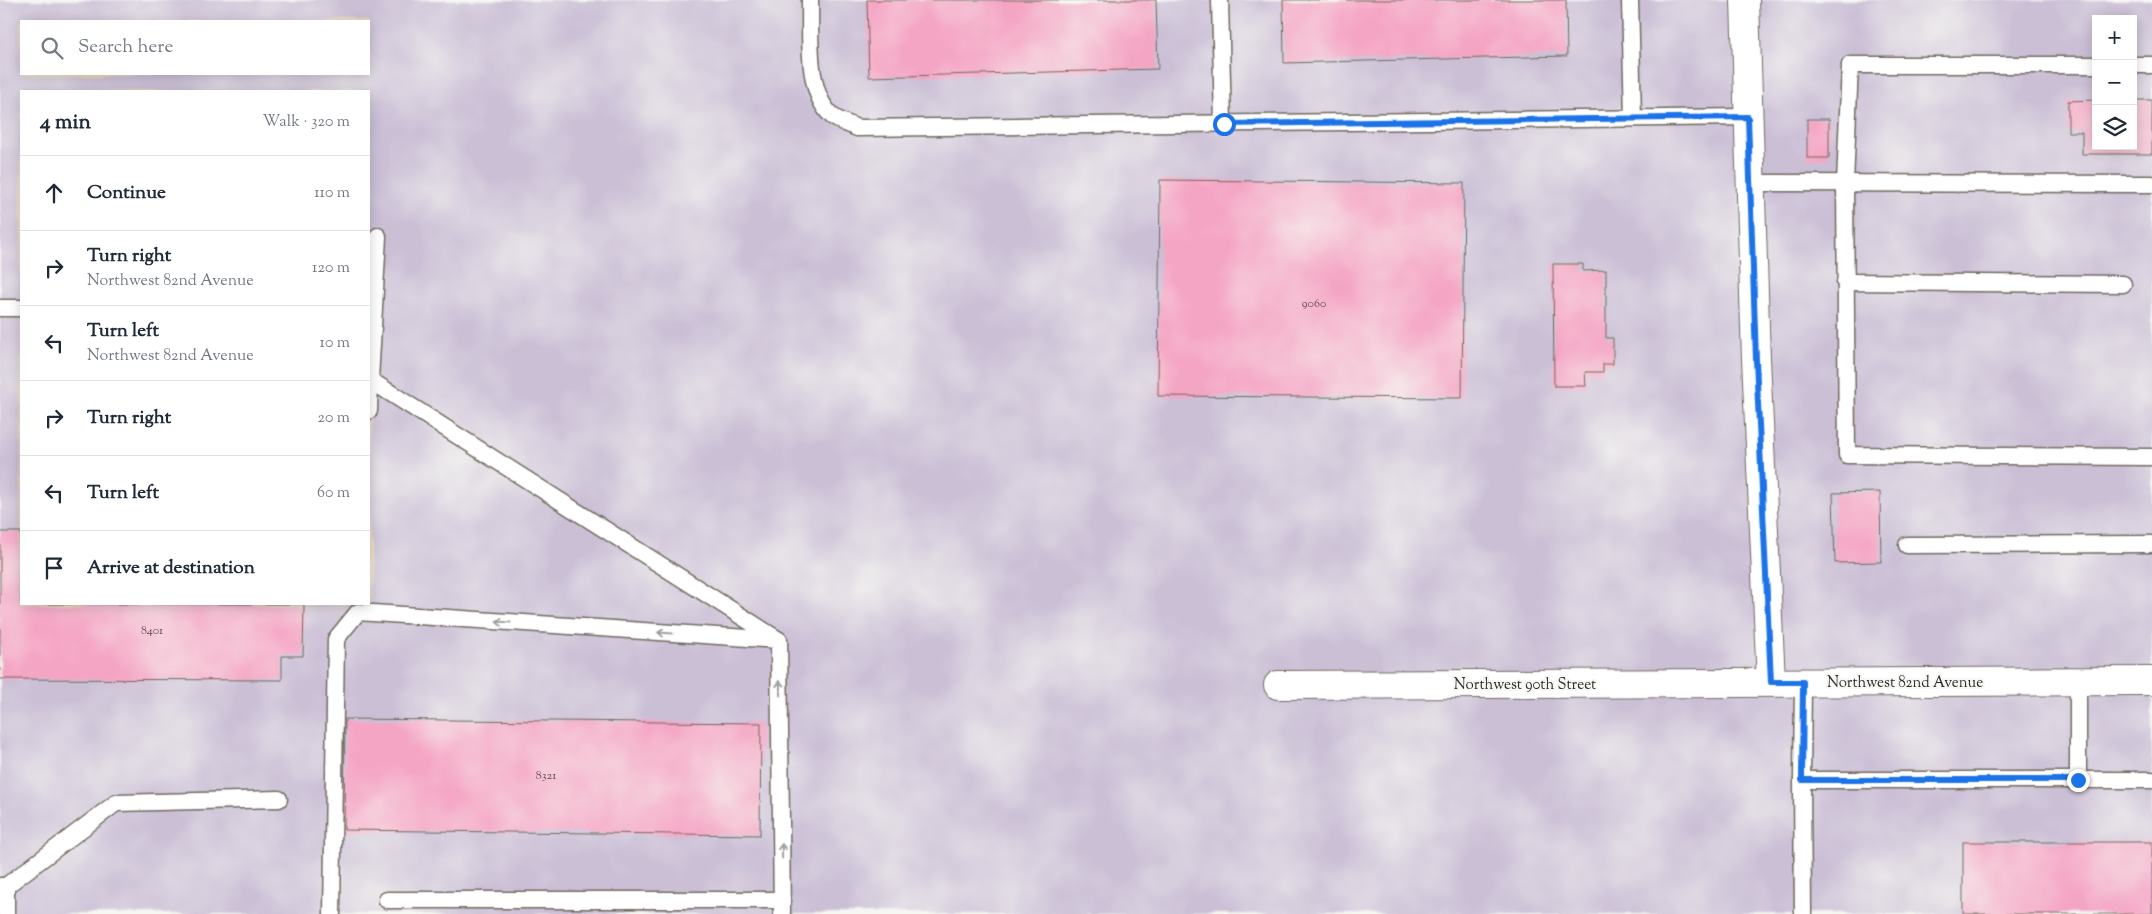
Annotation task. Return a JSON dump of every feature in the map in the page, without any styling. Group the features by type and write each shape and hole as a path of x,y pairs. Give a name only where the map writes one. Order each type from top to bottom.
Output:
{"street":[{"path":"1745,0 1756,360 1771,682"},
{"name":"Northwest 82nd Avenue","path":"1771,682 2152,680"},
{"name":"Northwest 90th Street","path":"1278,685 1771,682"}],"lane":[{"path":"810,0 812,66 817,94 832,116 857,128 1748,117"},
{"path":"1220,0 1224,124"},
{"path":"1630,0 1633,118"},
{"path":"2092,65 1850,65 1845,183 1847,455 2152,457"},
{"path":"2137,65 2152,65"},
{"path":"1750,183 2152,184"},
{"path":"378,236 370,380 779,640"},
{"path":"1845,282 2123,284"},
{"path":"0,308 20,308"},
{"path":"1907,545 2152,544"},
{"path":"332,914 336,639 359,608 779,640"},
{"path":"387,900 619,906 782,907 779,640"},
{"path":"2078,681 2078,780"},
{"path":"1803,682 1803,914"},
{"path":"1802,780 2152,780"},
{"path":"6,914 3,886 116,803 279,799"}],"shaded area":[{"path":"0,0 2152,0 2152,914 0,914"}],"building":[{"path":"867,0 1156,0 1158,69 869,77"},
{"path":"1283,0 1566,0 1567,56 1284,63"},
{"path":"2092,100 2092,150 2137,150 2137,100 2152,100 2152,154 2082,154 2082,132 2068,132 2068,101"},
{"path":"1807,119 1829,119 1829,158 1807,158"},
{"path":"1160,180 1464,183 1462,398 1158,396"},
{"path":"1553,264 1583,264 1583,271 1606,270 1606,338 1613,338 1613,364 1603,364 1603,372 1585,372 1586,386 1554,386"},
{"path":"1880,492 1881,562 1835,563 1833,493"},
{"path":"0,532 20,532 20,605 304,605 303,656 282,656 282,680 0,679"},
{"path":"345,719 761,723 760,835 344,830"},
{"path":"1963,842 2152,842 2152,914 1963,914"}],"route":[{"path":"1224,124 1748,117 1756,360 1771,682 1803,682 1802,780 2078,780"}]}
